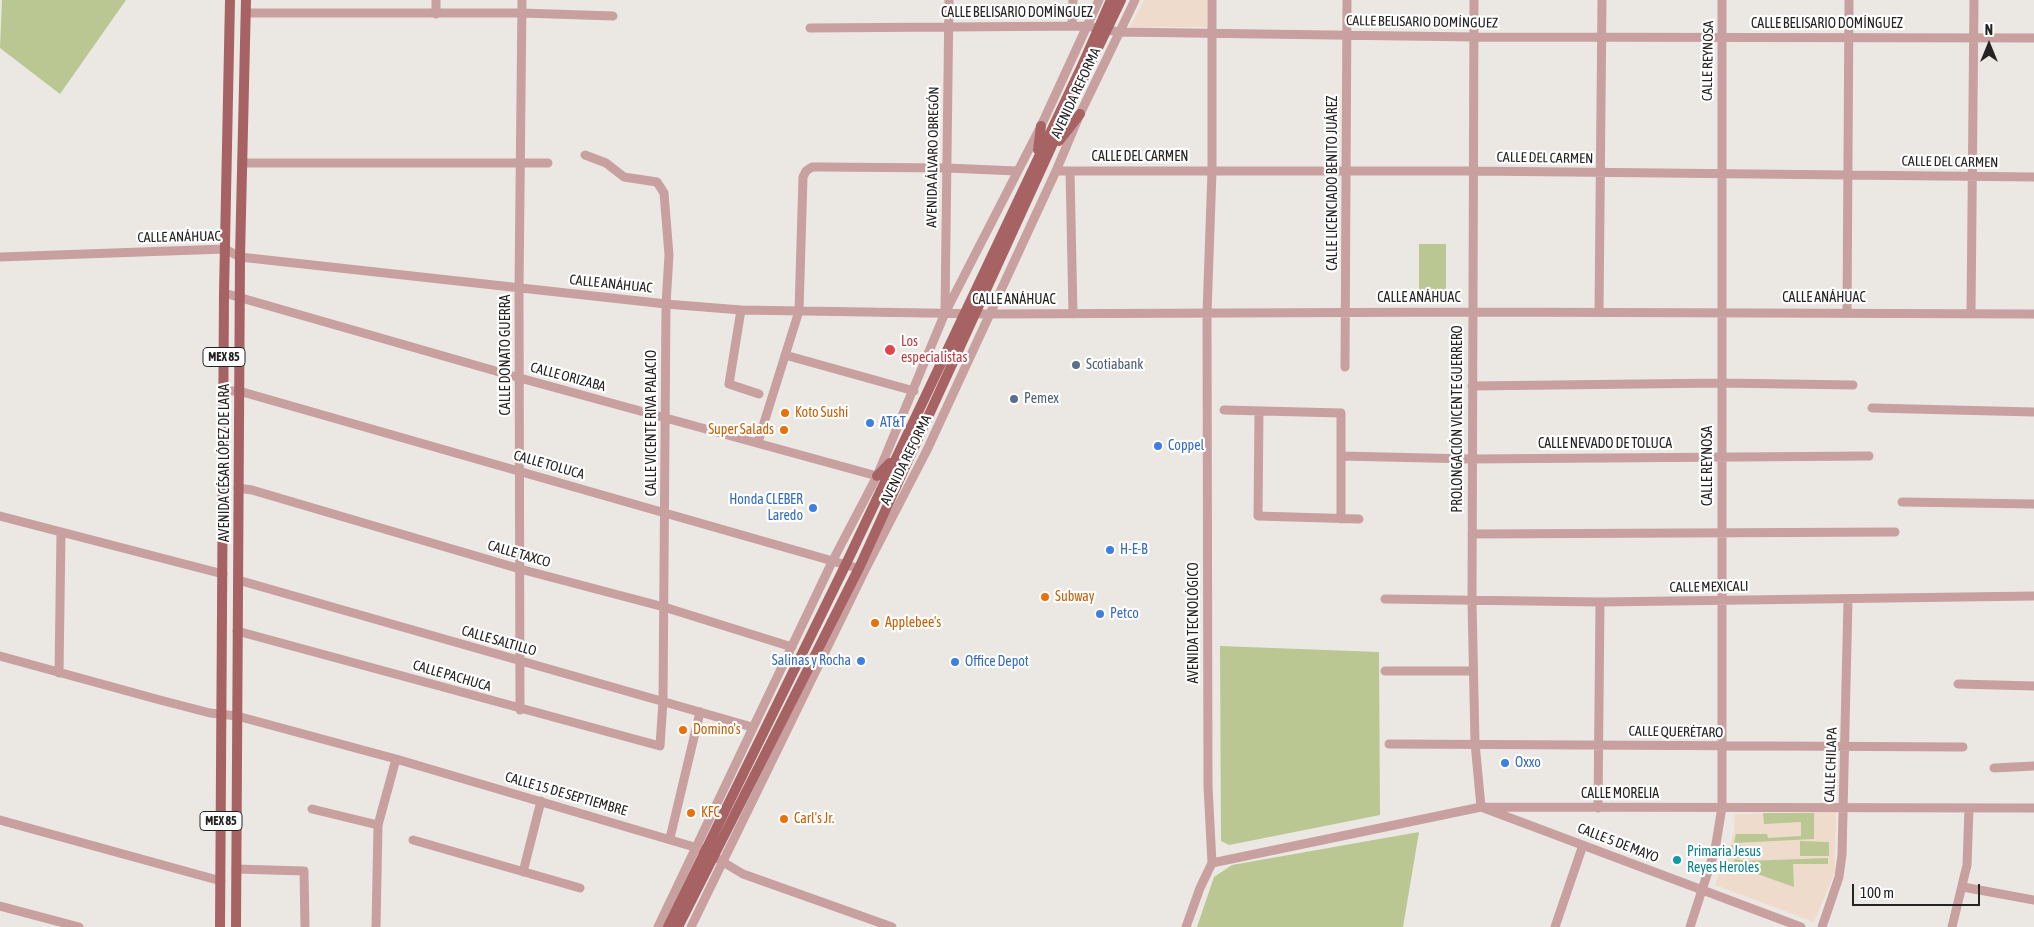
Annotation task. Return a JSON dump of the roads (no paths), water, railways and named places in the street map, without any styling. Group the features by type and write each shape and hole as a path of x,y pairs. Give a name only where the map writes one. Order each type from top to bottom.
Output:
{"main road":[{"name":"AVENIDA CÉSAR LÓPEZ DE LARA","path":"220,927 224,293 230,0"},
{"name":"AVENIDA CÉSAR LÓPEZ DE LARA","path":"236,927 239,297 246,0"},
{"name":"AVENIDA REFORMA","path":"678,927 709,853 1081,68 1097,27 1111,0"},
{"name":"AVENIDA REFORMA","path":"668,927 862,569 975,314 1048,156 1097,27 1121,0"},
{"path":"1048,156 1080,114"},
{"path":"1037,158 1041,126"},
{"path":"876,476 887,468 897,455"}],"street":[{"path":"436,0 436,14"},
{"name":"CALLE DONATO GUERRA","path":"520,710 519,288 522,0"},
{"name":"AVENIDA ÁLVARO OBREGÓN","path":"945,314 949,0"},
{"path":"1072,26 1073,0"},
{"name":"AVENIDA REFORMA","path":"691,927 709,853 752,728 876,476 914,391 945,314 1017,171 1097,27 1099,0"},
{"name":"AVENIDA REFORMA","path":"862,569 927,450 988,314 1056,171 1080,114 1135,0"},
{"name":"AVENIDA TECNOLÓGICO","path":"1186,927 1200,888 1212,863 1208,786 1207,314 1212,171 1212,0"},
{"name":"CALLE LICENCIADO BENITO JUÁREZ","path":"1345,367 1347,0"},
{"name":"PROLONGACIÓN VICENTE GUERRERO","path":"1474,0 1472,601 1475,743 1481,807"},
{"path":"1599,312 1602,0"},
{"name":"CALLE REYNOSA","path":"1690,927 1716,850 1722,807 1722,0"},
{"path":"1847,312 1849,0"},
{"path":"1971,313 1974,0"},
{"path":"246,13 522,13 613,16"},
{"name":"CALLE BELISARIO DOMÍNGUEZ","path":"810,28 1072,26 1097,27 1120,32 1213,34 1474,37 2034,38"},
{"name":"CALLE VICENTE RIVA PALACIO","path":"585,155 606,163 624,177 656,182 664,193 669,255 666,304 663,701 660,746"},
{"path":"242,163 548,163"},
{"path":"758,442 799,311 803,177 806,171 812,167 947,168 1017,171"},
{"name":"CALLE DEL CARMEN","path":"1056,171 1474,171 2034,177"},
{"path":"1070,171 1073,314"},
{"name":"CALLE ANÁHUAC","path":"0,257 225,249 240,257 666,304 741,310 945,314 1473,312 2034,314"},
{"name":"CALLE ORIZABA","path":"224,293 520,378 876,476"},
{"path":"741,310 729,384 759,394"},
{"path":"785,355 914,391"},
{"path":"1472,386 1721,383 1853,385"},
{"name":"CALLE TOLUCA","path":"224,391 239,391 862,569"},
{"path":"1872,408 2034,412"},
{"path":"1224,410 1341,413 1342,518"},
{"path":"1259,411 1258,516 1359,519"},
{"name":"CALLE NEVADO DE TOLUCA","path":"1341,456 1471,459 1869,456"},
{"name":"CALLE TAXCO","path":"238,488 260,492 520,569 664,607 792,647"},
{"path":"1902,502 2034,504"},
{"path":"0,516 223,574"},
{"path":"1472,534 1895,532"},
{"path":"60,673 61,533"},
{"name":"CALLE SALTILLO","path":"238,580 752,728"},
{"name":"CALLE MEXICALI","path":"1385,599 1600,602 2034,596"},
{"name":"CALLE CHILAPA","path":"1822,927 1839,877 1842,855 1848,600"},
{"path":"1598,808 1600,602"},
{"name":"CALLE PACHUCA","path":"237,631 520,710 660,746"},
{"name":"CALLE 15 DE SEPTIEMBRE","path":"0,656 222,715 237,716 396,759 670,838 709,853 743,874 892,927"},
{"path":"1385,671 1473,670"},
{"path":"1958,684 2034,686"},
{"path":"670,838 700,712"},
{"name":"CALLE QUERÉTARO","path":"1389,744 1599,744 1845,748 1963,747"},
{"path":"376,927 378,824 396,759"},
{"path":"1994,768 2034,766"},
{"path":"524,872 541,801"},
{"name":"CALLE MORELIA","path":"1212,863 1481,807 2034,808"},
{"name":"CALLE 5 DE MAYO","path":"1481,807 1801,927"},
{"path":"1952,927 1967,865 1969,808"},
{"path":"312,809 378,824"},
{"path":"0,820 221,881"},
{"path":"413,840 580,888"},
{"path":"1555,927 1583,845"},
{"name":"AVENIDA REFORMA","path":"658,927 709,853"},
{"path":"236,869 304,871 305,927"},
{"path":"1963,887 2034,900"},
{"path":"0,906 79,927"}],"place":[{"name":"Los especialistas","path":"890,350"},
{"name":"Scotiabank","path":"1076,365"},
{"name":"Pemex","path":"1014,399"},
{"name":"Koto Sushi","path":"785,413"},
{"name":"AT&T","path":"870,423"},
{"name":"Super Salads","path":"784,430"},
{"name":"Coppel","path":"1158,446"},
{"name":"Honda CLEBER Laredo","path":"813,508"},
{"name":"H-E-B","path":"1110,550"},
{"name":"Subway","path":"1045,597"},
{"name":"Petco","path":"1100,614"},
{"name":"Applebee's","path":"875,623"},
{"name":"Salinas y Rocha","path":"861,661"},
{"name":"Office Depot","path":"955,662"},
{"name":"Domino's","path":"683,730"},
{"name":"Oxxo","path":"1505,763"},
{"name":"KFC","path":"691,813"},
{"name":"Carl's Jr.","path":"784,819"},
{"name":"Primaria Jesus Reyes Heroles","path":"1677,860"}]}
